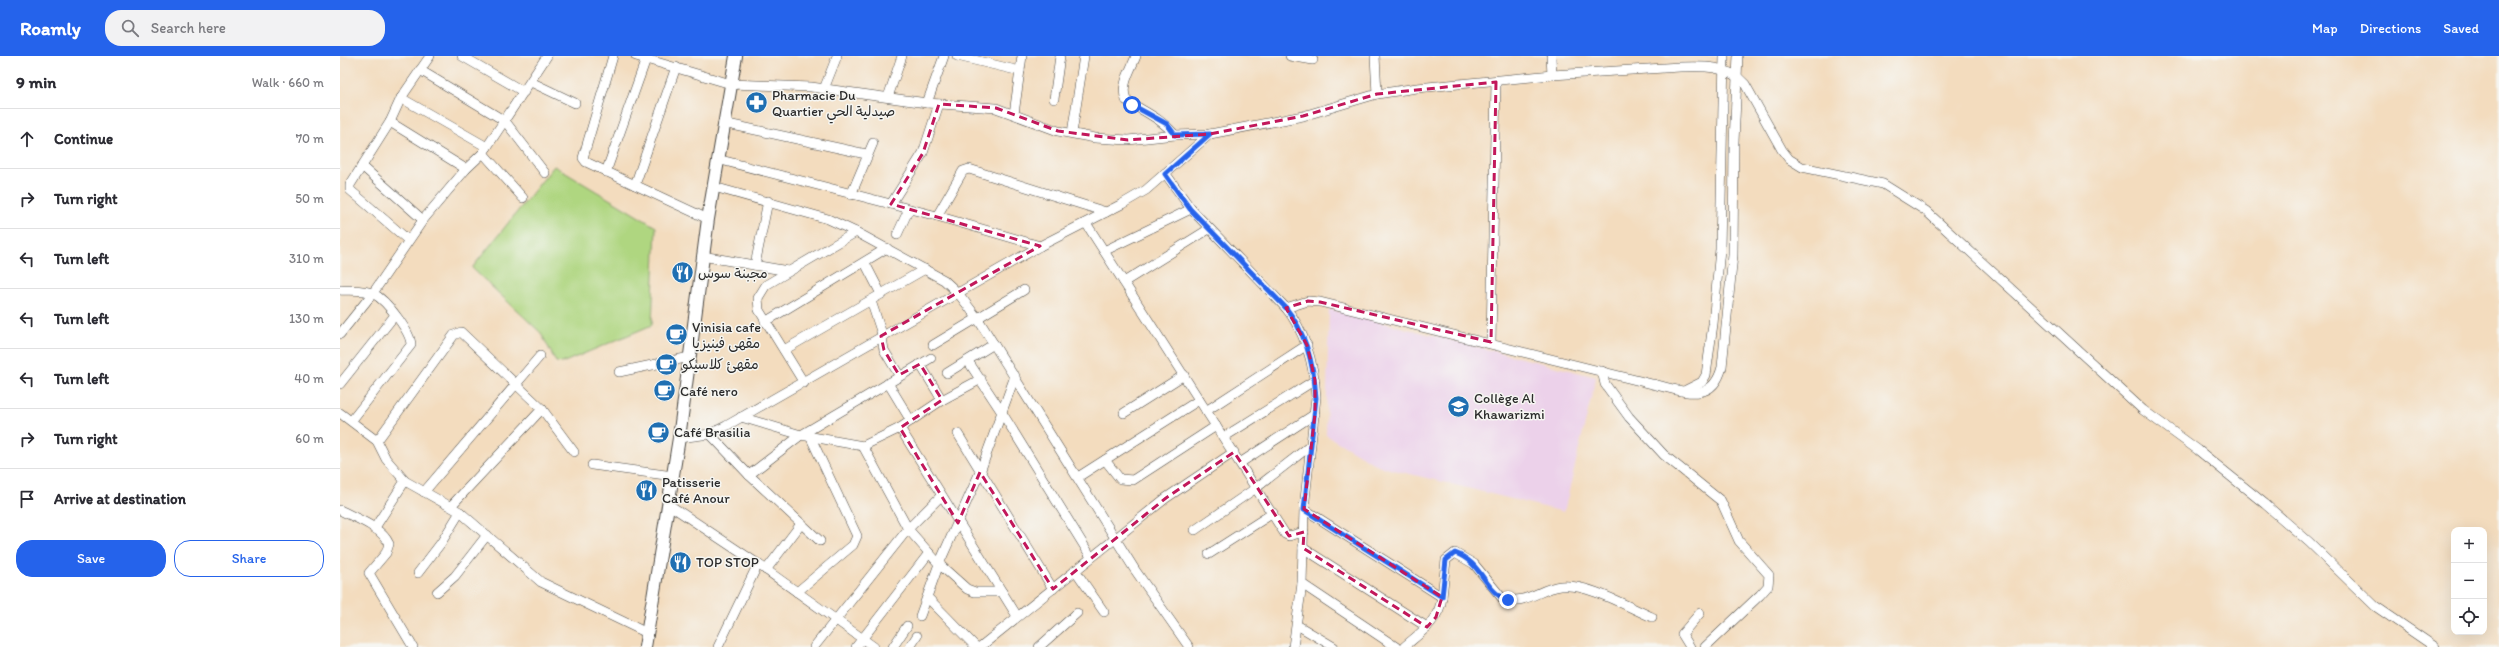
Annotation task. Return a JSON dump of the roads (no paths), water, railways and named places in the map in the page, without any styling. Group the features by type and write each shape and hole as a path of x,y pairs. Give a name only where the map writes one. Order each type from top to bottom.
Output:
{"main road":[{"path":"645,647 679,438 702,256 723,123 736,56"}],"street":[{"path":"408,240 350,190 350,185 390,122 401,98 430,56"},
{"path":"462,56 524,92"},
{"path":"340,334 373,293 423,220 466,169 485,150 547,56"},
{"path":"613,56 583,153 586,162 708,219"},
{"path":"636,56 731,84 824,89 926,103 996,108 1046,127 1112,140 1210,134 1303,116 1378,94 1417,88 1496,82 1552,75 1700,66 1724,69 1738,76 1752,93 1782,150 1789,159 1802,167 1883,184 1926,211 2143,410 2198,450 2265,504 2315,547 2375,606 2435,647"},
{"path":"824,89 837,56"},
{"path":"888,97 902,56"},
{"path":"926,103 944,56"},
{"path":"957,56 1020,71"},
{"path":"1014,114 1022,56"},
{"path":"1054,99 1060,56"},
{"path":"1072,133 1084,56"},
{"path":"1136,56 1124,85 1123,94 1126,100 1167,124 1175,135"},
{"path":"1290,56 1313,60"},
{"path":"1375,56 1378,94"},
{"path":"1551,56 1552,75"},
{"path":"1684,391 1696,387 1702,382 1706,375 1713,324 1720,249 1724,56"},
{"path":"1286,308 1308,301 1320,302 1491,342 1684,391 1699,394 1707,391 1719,379 1722,368 1733,255 1734,142 1738,56"},
{"path":"606,172 646,59"},
{"path":"635,185 676,67"},
{"path":"420,70 505,121 545,173"},
{"path":"531,82 576,103"},
{"path":"1491,342 1496,82"},
{"path":"401,98 485,150 522,198"},
{"path":"891,204 923,153 939,104"},
{"path":"390,122 466,169"},
{"path":"723,123 866,154"},
{"path":"679,438 710,434 804,383 881,336 1040,246 1146,190 1210,134"},
{"path":"851,195 866,154 873,143"},
{"path":"717,159 851,195 937,216 1040,246"},
{"path":"362,166 423,220"},
{"path":"937,216 964,171 969,169 1106,212"},
{"path":"1165,174 1190,209 1296,320 1307,345 1315,380 1315,414 1310,446 1304,510 1302,584 1293,647"},
{"path":"714,187 828,219 856,232 925,269 944,280 958,293 978,319 1015,376 1135,570 1190,647"},
{"path":"755,265 768,201"},
{"path":"897,234 909,209"},
{"path":"1104,251 1190,209"},
{"path":"1086,223 1206,411 1234,452 1285,534 1289,536 1304,532"},
{"path":"1124,282 1209,229"},
{"path":"804,383 765,322 758,304 760,292 766,285 788,271 856,232"},
{"path":"765,322 865,263 887,248"},
{"path":"702,256 788,271"},
{"path":"865,263 881,294"},
{"path":"784,350 925,269"},
{"path":"340,290 373,293 395,315 409,334 411,345 352,420"},
{"path":"933,345 1024,290"},
{"path":"870,301 884,350 899,376"},
{"path":"340,384 395,315"},
{"path":"377,441 454,335 458,333 465,333 542,409 574,452"},
{"path":"947,373 994,344"},
{"path":"1206,411 1307,345"},
{"path":"424,492 540,356"},
{"path":"619,372 690,357"},
{"path":"749,475 805,436 899,376 931,358"},
{"path":"968,361 1002,411 1091,557"},
{"path":"920,364 942,400"},
{"path":"1602,371 1605,384 1612,397 1639,428 1664,455 1721,501 1739,541 1769,575 1768,586 1705,647"},
{"path":"1124,413 1184,375"},
{"path":"920,616 928,598 939,564 980,472 1015,376"},
{"path":"741,417 805,436 863,446 900,428 942,400 981,379"},
{"path":"1224,437 1315,380"},
{"path":"888,383 911,421"},
{"path":"1078,477 1199,400"},
{"path":"451,506 542,409"},
{"path":"340,413 352,420 377,441 386,459 405,481 460,512 517,563 541,582 647,633"},
{"path":"1240,463 1315,414"},
{"path":"1105,460 1120,479 1133,480 1216,426"},
{"path":"900,428 1017,616"},
{"path":"710,434 749,475 820,541"},
{"path":"958,434 1052,588"},
{"path":"798,592 853,545 858,536 805,436"},
{"path":"863,446 908,529 939,564 967,589 975,592 1002,592"},
{"path":"1195,530 1256,488 1310,446"},
{"path":"986,645 1017,616 1166,498 1234,452"},
{"path":"592,465 673,476"},
{"path":"374,529 405,481"},
{"path":"814,647 835,618 908,529 941,496"},
{"path":"668,504 758,564 874,647"},
{"path":"340,510 374,529 387,539 389,544 386,553 370,569 370,576 413,647"},
{"path":"1304,510 1442,597"},
{"path":"418,573 441,543 460,512"},
{"path":"1209,554 1272,513"},
{"path":"766,570 800,524"},
{"path":"437,592 455,576 487,535"},
{"path":"1303,548 1427,627"},
{"path":"1404,647 1436,617 1441,606 1446,560 1455,553 1474,564 1502,598 1508,600 1529,598 1563,586 1592,592 1652,618"},
{"path":"856,647 930,554"},
{"path":"718,647 758,564"},
{"path":"1076,570 1104,612"},
{"path":"1302,584 1396,647"},
{"path":"928,598 976,647"},
{"path":"1039,647 1077,613"},
{"path":"1690,647 1682,634 1700,613"},
{"path":"1297,625 1334,647"},
{"path":"893,647 907,626"},
{"path":"910,647 917,636"}],"place":[{"name":"Pharmacie Du Quartier صيدلية الحي","path":"757,103"},
{"name":"مجبنة سوس","path":"682,273"},
{"name":"Vinisia cafe مقهى فينيزيا","path":"676,335"},
{"name":"مقهئ كلاسيكو","path":"666,364"},
{"name":"Café nero","path":"665,391"},
{"name":"Collège Al Khawarizmi","path":"1458,406"},
{"name":"Café Brasilia","path":"658,432"},
{"name":"Patisserie Café Anour","path":"646,490"},
{"name":"TOP STOP","path":"680,562"}]}
